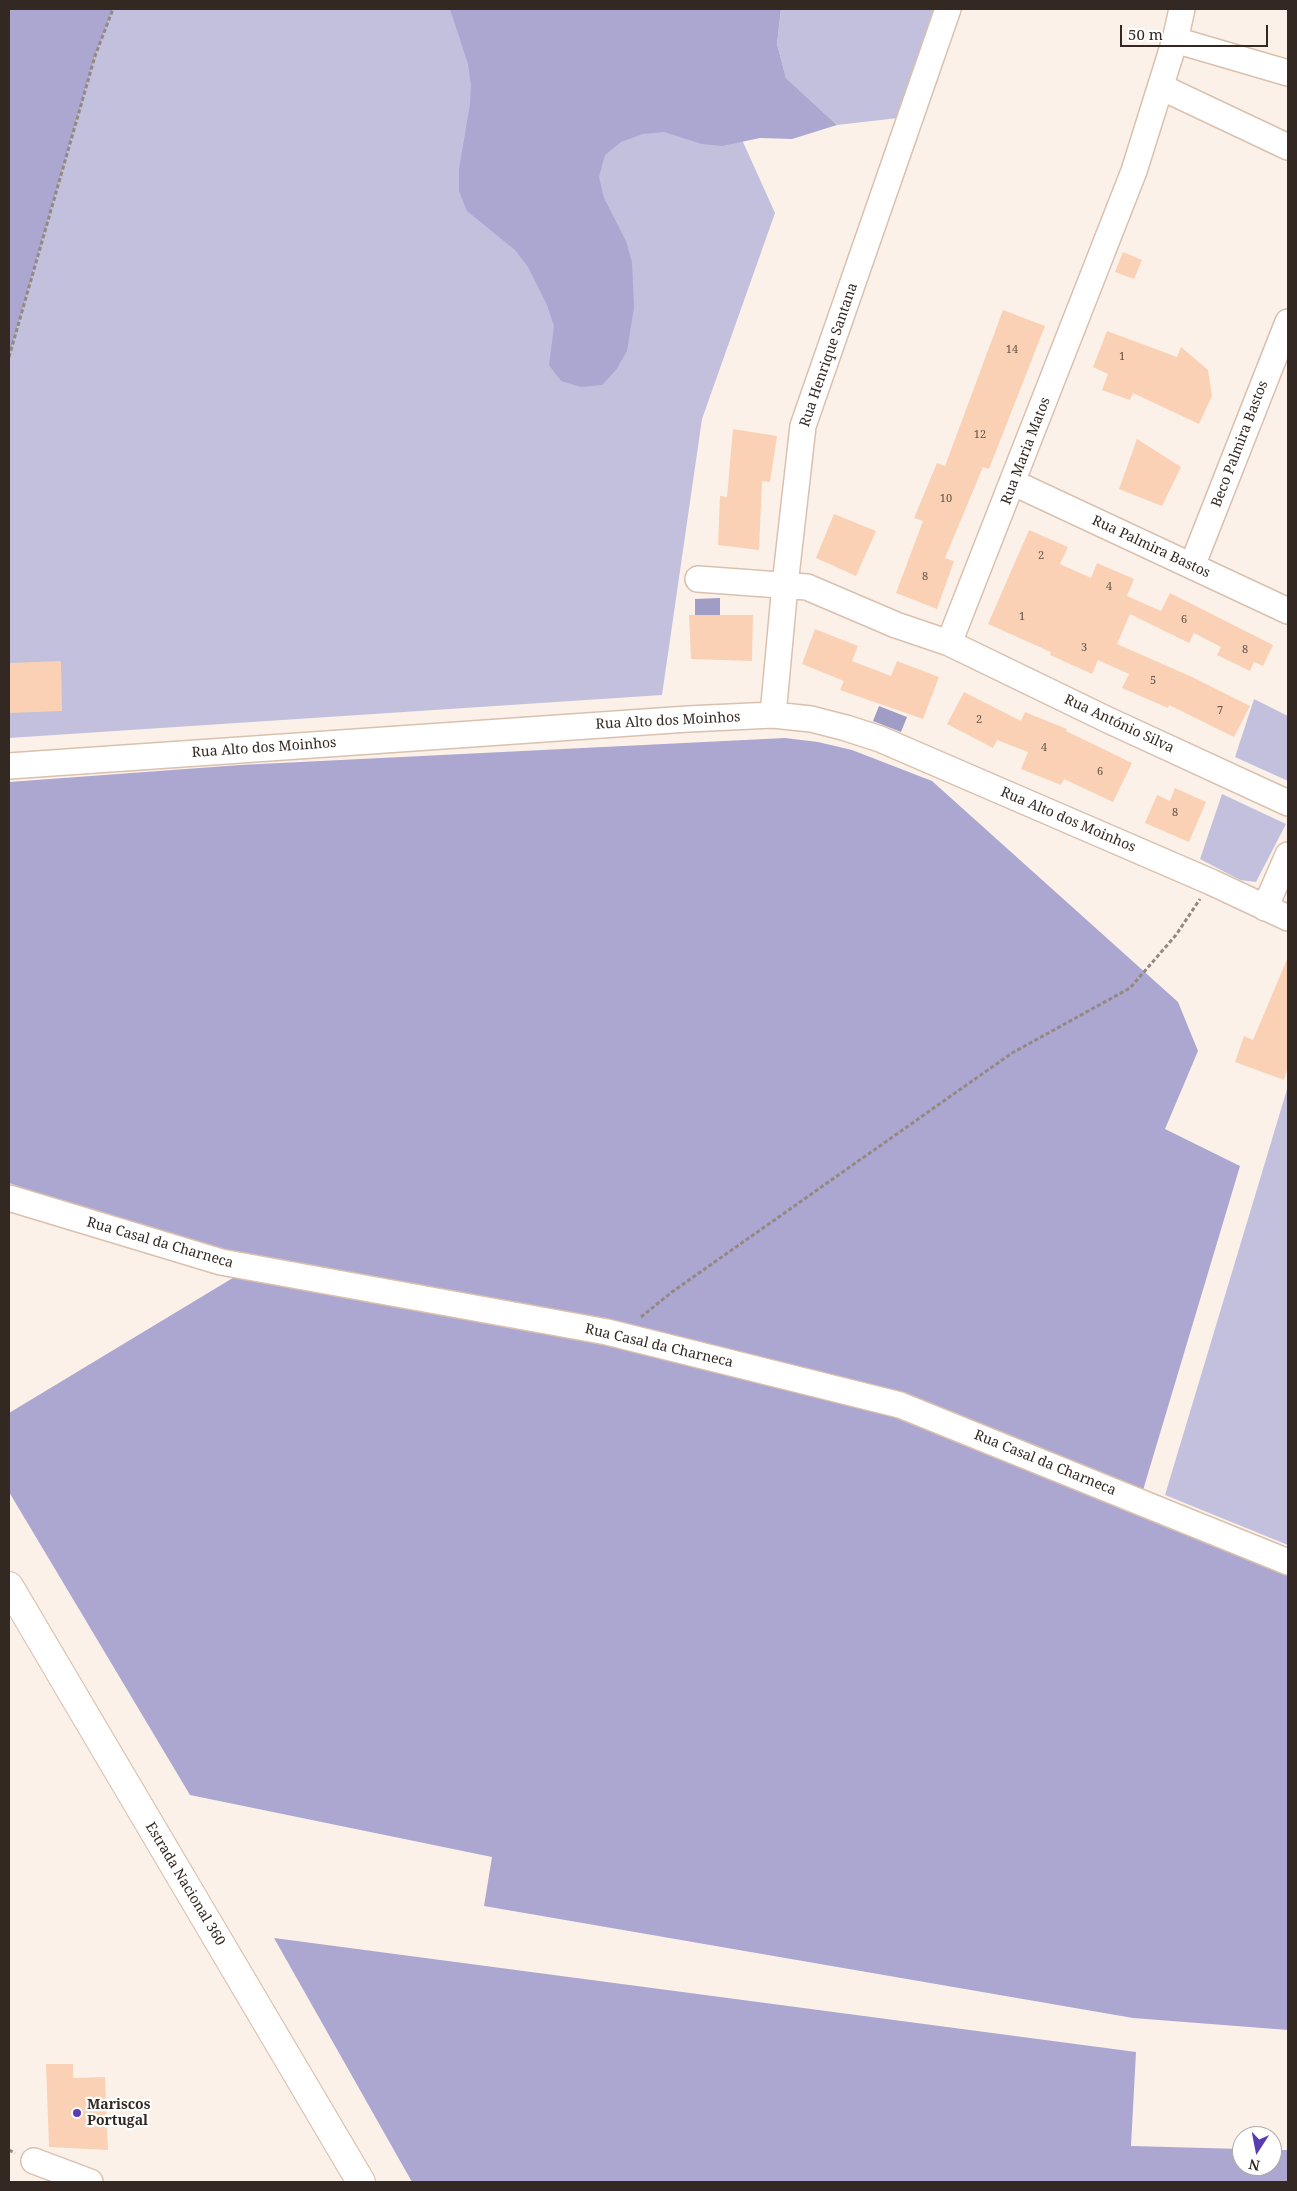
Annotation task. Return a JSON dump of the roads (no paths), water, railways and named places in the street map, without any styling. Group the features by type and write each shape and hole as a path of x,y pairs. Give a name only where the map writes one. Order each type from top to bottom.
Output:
{"main road":[{"name":"Estrada Nacional 360","path":"9,1586 361,2182"}],"street":[{"name":"Rua Henrique Santana","path":"773,716 785,585 803,426 948,9"},
{"name":"Rua Maria Matos","path":"949,644 1014,483 1134,171 1175,40 1182,9"},
{"path":"1175,40 1288,72"},
{"path":"1161,87 1288,148"},
{"name":"Beco Palmira Bastos","path":"1192,566 1288,322"},
{"name":"Rua Palmira Bastos","path":"1014,483 1288,611"},
{"path":"698,579 807,587 896,625 949,644"},
{"name":"Rua António Silva","path":"949,644 1288,803"},
{"name":"Rua Alto dos Moinhos","path":"9,766 678,719 773,716 811,719 880,739 1212,882 1288,918"},
{"path":"1266,908 1288,855"},
{"name":"Rua Casal da Charneca","path":"9,1198 221,1262 619,1335 900,1404 1288,1562"},
{"path":"34,2161 90,2182"}],"place":[{"name":"Mariscos Portugal","path":"77,2113"}]}
